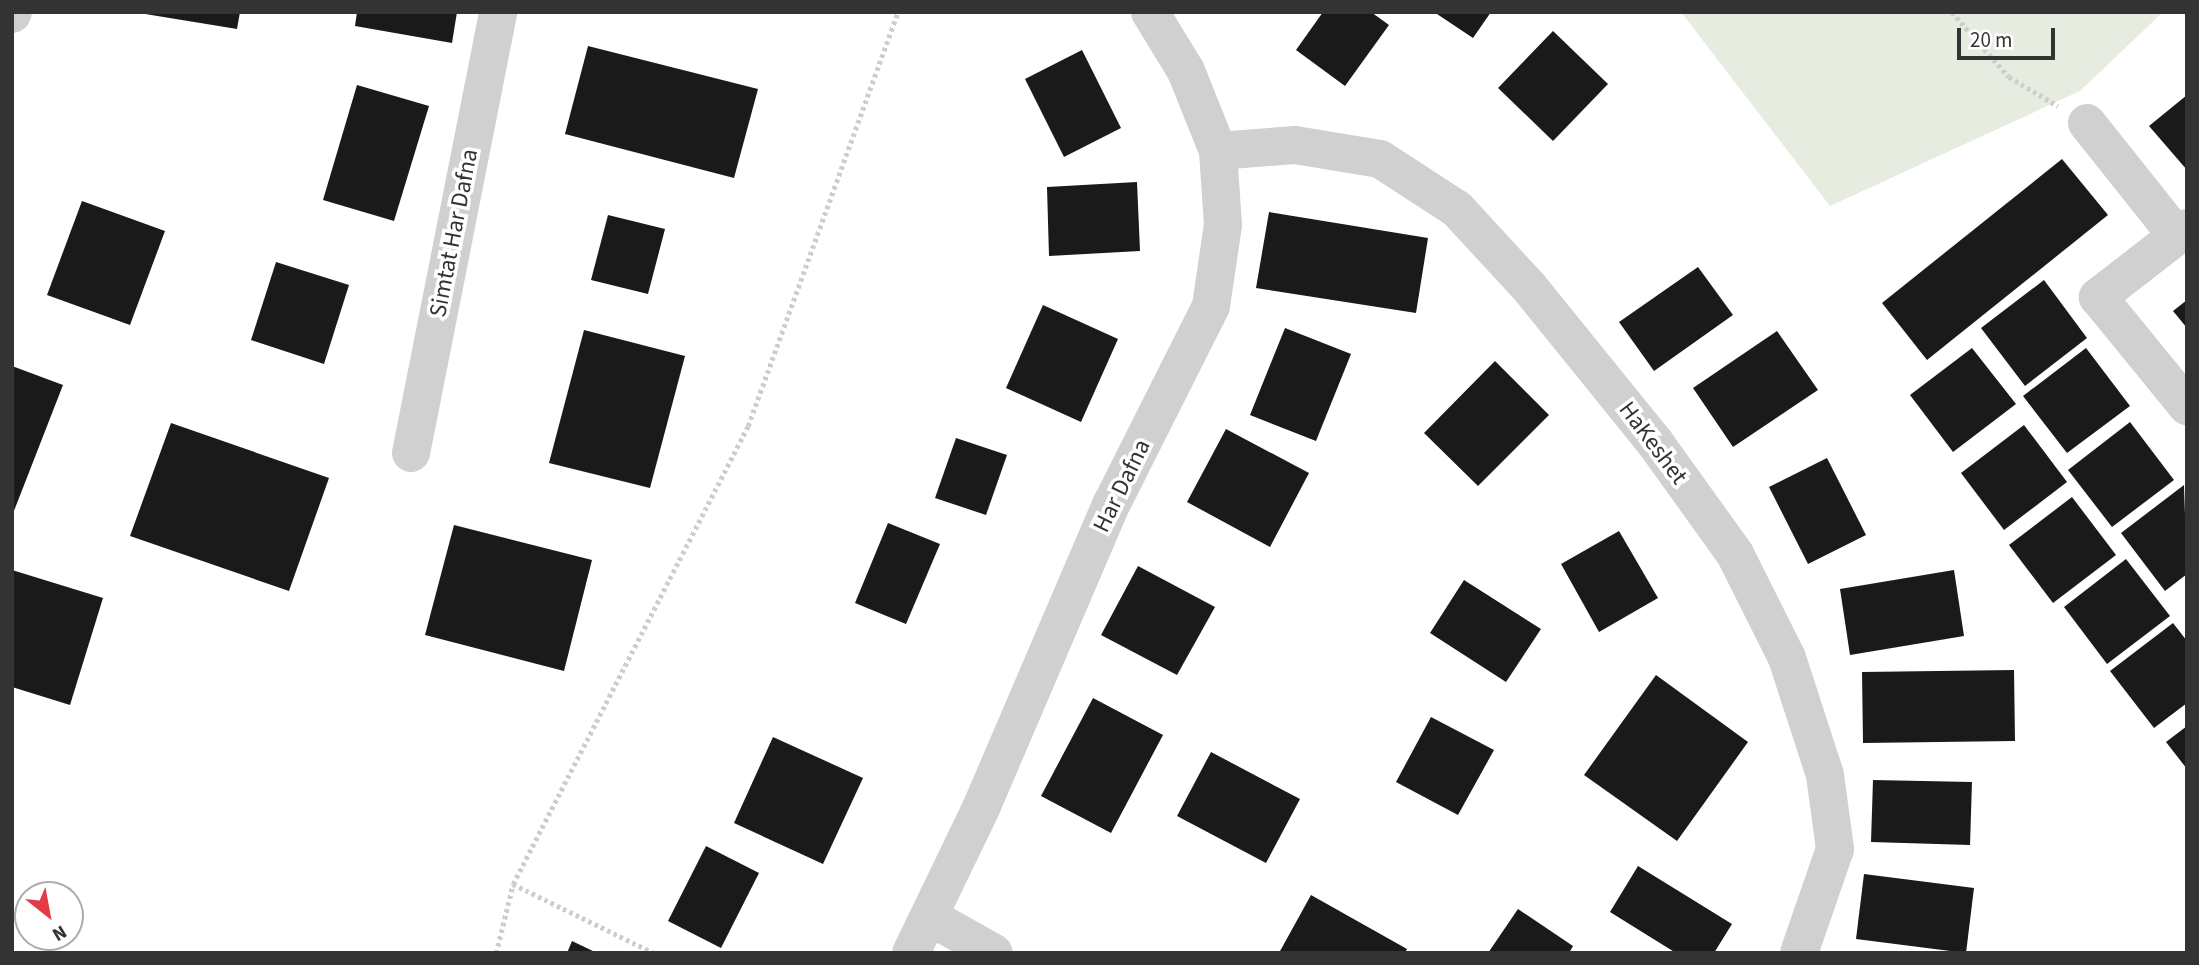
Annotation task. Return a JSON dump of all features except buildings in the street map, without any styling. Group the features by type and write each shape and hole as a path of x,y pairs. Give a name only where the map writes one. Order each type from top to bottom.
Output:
{"street":[{"name":"Simtat Har Dafna","path":"411,453 498,12"},
{"name":"Har Dafna","path":"911,953 930,917 1112,503 1212,306 1223,225 1218,151 1186,72 1150,12"},
{"path":"2087,123 2182,232 2098,297 2187,406"},
{"name":"HaKeshet","path":"1218,151 1295,145 1380,159 1457,209 1528,287 1656,444 1735,554 1787,658 1825,775 1835,849 1799,953"},
{"path":"930,917 994,953"}],"path":[{"path":"496,953 513,884 748,426 898,12"},
{"path":"1952,12 2009,77 2087,123"},
{"path":"513,884 654,953"}],"shaded area":[{"path":"1681,12 2163,12 2080,91 1830,206"}]}
